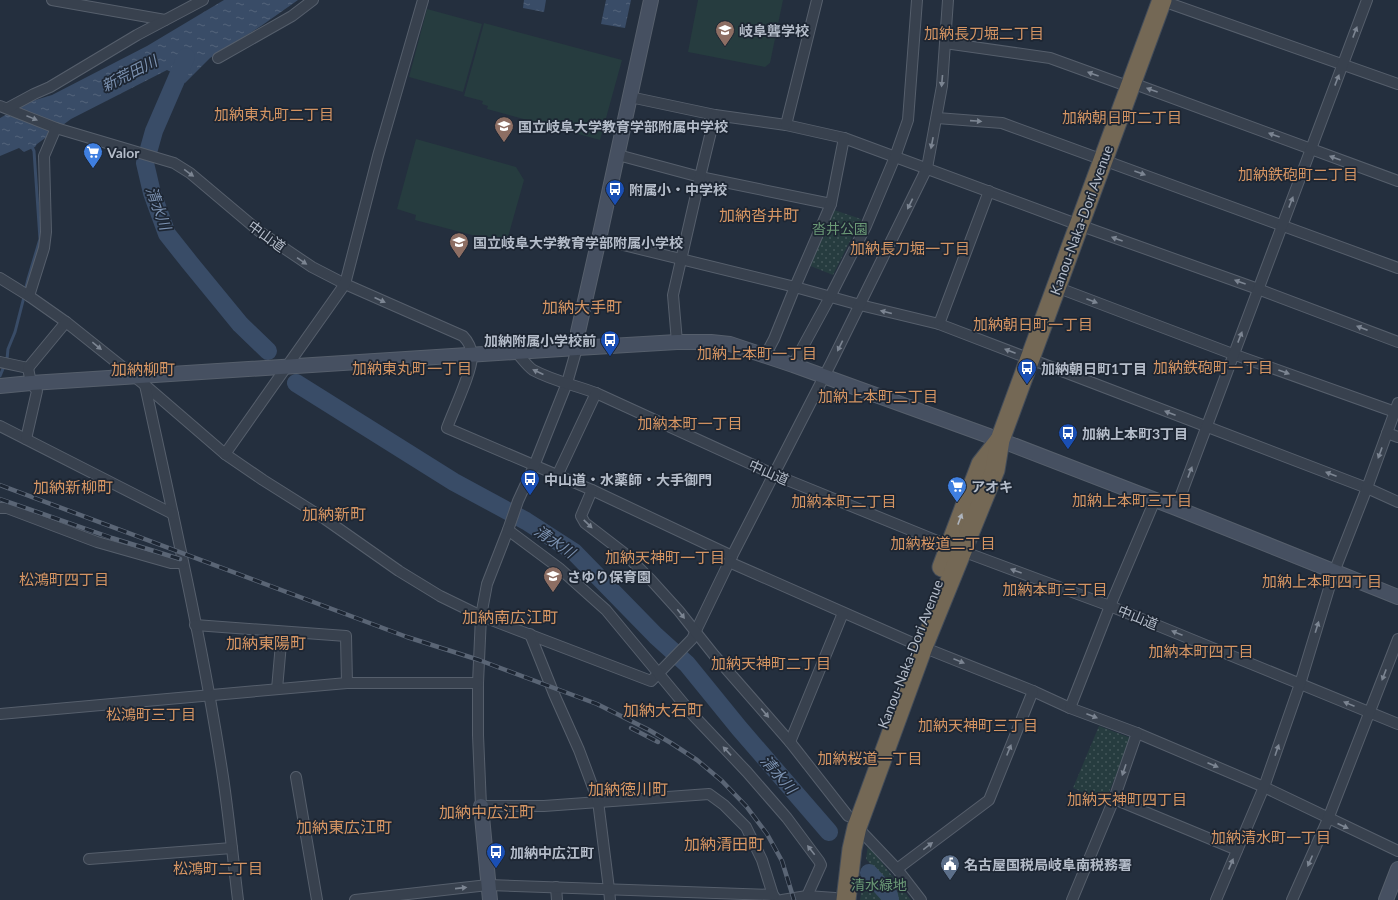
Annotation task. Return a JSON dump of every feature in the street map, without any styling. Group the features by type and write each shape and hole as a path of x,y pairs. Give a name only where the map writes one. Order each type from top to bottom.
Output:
{"highway":[{"name":"Kanou-Naka-Dori Avenue","path":"839,899 852,849 853,821 889,708 919,646 956,549 981,464 1000,440 1161,0"}],"street":[{"path":"52,0 66,1 166,20"},
{"path":"4,107 50,87 137,35 203,0"},
{"path":"218,58 292,16 313,0"},
{"path":"225,454 345,284 378,156 423,0"},
{"path":"490,900 481,806 478,734 478,684 481,616 487,584 517,502 534,466 567,383 577,348 578,332 651,0"},
{"path":"786,125 817,0"},
{"path":"793,365 866,226 908,120 917,0"},
{"path":"0,278 26,293 66,322 139,381 225,454 325,519 399,571 440,596 481,616 651,681 692,639 860,305 927,168 942,86 948,0"},
{"path":"1161,0 1398,84"},
{"path":"1176,508 1367,0"},
{"path":"945,43 1050,58 1131,85 1398,181"},
{"path":"630,97 715,115 786,125 844,138 1079,225 1258,289 1398,342"},
{"name":"中山道","path":"4,107 56,128 174,163 190,173 260,232 312,267 345,284 463,336 468,341 472,355"},
{"path":"677,342 673,295 715,115"},
{"path":"937,118 1002,123 1398,268"},
{"path":"26,293 44,248 46,232 44,156 56,128"},
{"path":"765,356 831,204 844,138"},
{"path":"618,154 700,177 831,204"},
{"path":"939,324 989,191"},
{"path":"599,240 682,259 939,324 1368,488 1398,502"},
{"path":"1056,287 1234,354 1396,407 1368,488 1334,572 1300,684 1264,787 1216,900"},
{"path":"28,368 66,322"},
{"path":"2,386 31,383 139,381 287,366 677,342 711,342 730,344 793,365 1000,440 1176,508 1398,597"},
{"name":"中山道","path":"516,352 532,369 596,393 775,475 956,549 1110,606 1398,724"},
{"path":"472,355 471,367 447,428 592,490 843,613 919,646 1033,691 1070,708 1137,733 1264,787 1328,819 1398,851"},
{"path":"4,363 28,368"},
{"path":"26,439 37,391 31,383 28,368"},
{"path":"139,381 173,514 209,696 223,777 238,900"},
{"path":"558,476 596,393"},
{"path":"0,426 173,514"},
{"path":"1387,433 1398,437"},
{"path":"592,490 581,516 584,523 624,553 679,611 695,632 790,742 853,821 896,869 921,900"},
{"path":"1070,708 1110,606 1155,500"},
{"path":"0,508 7,508 97,542 171,563 182,564"},
{"path":"509,526 606,610 693,714 787,818 821,865 807,896"},
{"path":"790,742 843,613"},
{"path":"195,625 346,636 347,683"},
{"path":"276,689 282,632"},
{"path":"530,634 554,694 580,750 598,801 610,889 610,900"},
{"path":"1292,900 1328,819 1398,639"},
{"path":"0,714 347,683 478,684"},
{"path":"896,869 988,800 1033,691"},
{"path":"1072,900 1114,798 1137,733"},
{"path":"296,777 317,900"},
{"path":"481,806 544,806 709,794 724,805 746,828 762,860 778,898"},
{"path":"1114,798 1237,850"},
{"path":"89,859 232,848"},
{"path":"1386,900 1398,869"},
{"path":"355,900 435,895 488,885 610,889 778,898 807,896 839,899"},
{"path":"556,887 557,900"}],"green space":[{"path":"698,0 783,0 770,63 765,67 688,52"},
{"path":"427,9 482,24 463,92 409,77"},
{"path":"484,23 622,60 600,140 487,109 488,106 482,104 483,101 464,96"},
{"path":"416,139 516,167 524,180 506,244 415,220 416,215 397,209"},
{"name":"沓井公園","path":"831,209 861,219 833,275 808,265"},
{"path":"1099,726 1131,738 1105,802 1073,788"},
{"name":"清水緑地","path":"868,845 911,900 860,900 863,879 874,868 866,859"}],"water":[{"name":"新荒田川","path":"224,0 298,0 261,26 210,58 185,83 173,76 171,72 167,70 71,119 35,147 24,152 19,148 0,156 0,118 32,101 52,95 147,46"},
{"path":"524,0 546,0 544,12 523,8"},
{"path":"606,0 631,0 625,28 601,24"}],"waterway":[{"name":"清水川","path":"186,57 154,131 145,163 152,193 167,234 240,324 268,351"},
{"path":"25,291 40,239 34,151 31,145"},
{"path":"0,376 7,359 8,349 15,332 24,297"},
{"name":"清水川","path":"296,383 454,482 526,521 574,552 656,636 687,664 739,728 829,832"},
{"name":"清水川","path":"869,873 889,895 890,900"}],"railway":[{"path":"0,485 407,637 479,660 597,704 649,730 697,760 722,781 746,806 767,834 782,861 794,900"},
{"path":"0,499 112,538 180,559"},
{"path":"631,728 658,742"}],"place":[{"name":"岐阜聾学校","path":"725,47"},
{"name":"国立岐阜大学教育学部附属中学校","path":"504,143"},
{"name":"Valor","path":"93,169"},
{"name":"附属小・中学校","path":"615,206"},
{"name":"国立岐阜大学教育学部附属小学校","path":"459,259"},
{"name":"加納附属小学校前","path":"610,357"},
{"name":"加納朝日町1丁目","path":"1027,385"},
{"name":"加納上本町3丁目","path":"1068,450"},
{"name":"中山道・水薬師・大手御門","path":"530,496"},
{"name":"アオキ","path":"957,503"},
{"name":"さゆり保育園","path":"553,593"},
{"name":"加納中広江町","path":"496,869"},
{"name":"名古屋国税局岐阜南税務署","path":"950,881"}],"district":[{"name":"加納長刀堀二丁目","path":"984,33"},
{"name":"加納東丸町二丁目","path":"274,114"},
{"name":"加納朝日町二丁目","path":"1122,117"},
{"name":"加納鉄砲町二丁目","path":"1298,174"},
{"name":"加納沓井町","path":"759,214"},
{"name":"加納長刀堀一丁目","path":"910,248"},
{"name":"加納大手町","path":"582,306"},
{"name":"加納朝日町一丁目","path":"1033,324"},
{"name":"加納上本町一丁目","path":"757,353"},
{"name":"加納鉄砲町一丁目","path":"1213,367"},
{"name":"加納柳町","path":"143,368"},
{"name":"加納東丸町一丁目","path":"412,368"},
{"name":"加納上本町二丁目","path":"878,396"},
{"name":"加納本町一丁目","path":"690,423"},
{"name":"加納新柳町","path":"73,486"},
{"name":"加納上本町三丁目","path":"1132,500"},
{"name":"加納本町二丁目","path":"844,501"},
{"name":"加納新町","path":"334,513"},
{"name":"加納桜道二丁目","path":"943,543"},
{"name":"加納天神町一丁目","path":"665,557"},
{"name":"松鴻町四丁目","path":"64,579"},
{"name":"加納上本町四丁目","path":"1322,581"},
{"name":"加納本町三丁目","path":"1055,589"},
{"name":"加納南広江町","path":"510,616"},
{"name":"加納東陽町","path":"266,642"},
{"name":"加納本町四丁目","path":"1201,651"},
{"name":"加納天神町二丁目","path":"771,663"},
{"name":"加納大石町","path":"663,709"},
{"name":"松鴻町三丁目","path":"151,714"},
{"name":"加納天神町三丁目","path":"978,725"},
{"name":"加納桜道一丁目","path":"870,758"},
{"name":"加納徳川町","path":"628,788"},
{"name":"加納天神町四丁目","path":"1127,799"},
{"name":"加納中広江町","path":"487,811"},
{"name":"加納東広江町","path":"344,826"},
{"name":"加納清水町一丁目","path":"1271,837"},
{"name":"加納清田町","path":"724,843"},
{"name":"松鴻町二丁目","path":"218,868"}]}
